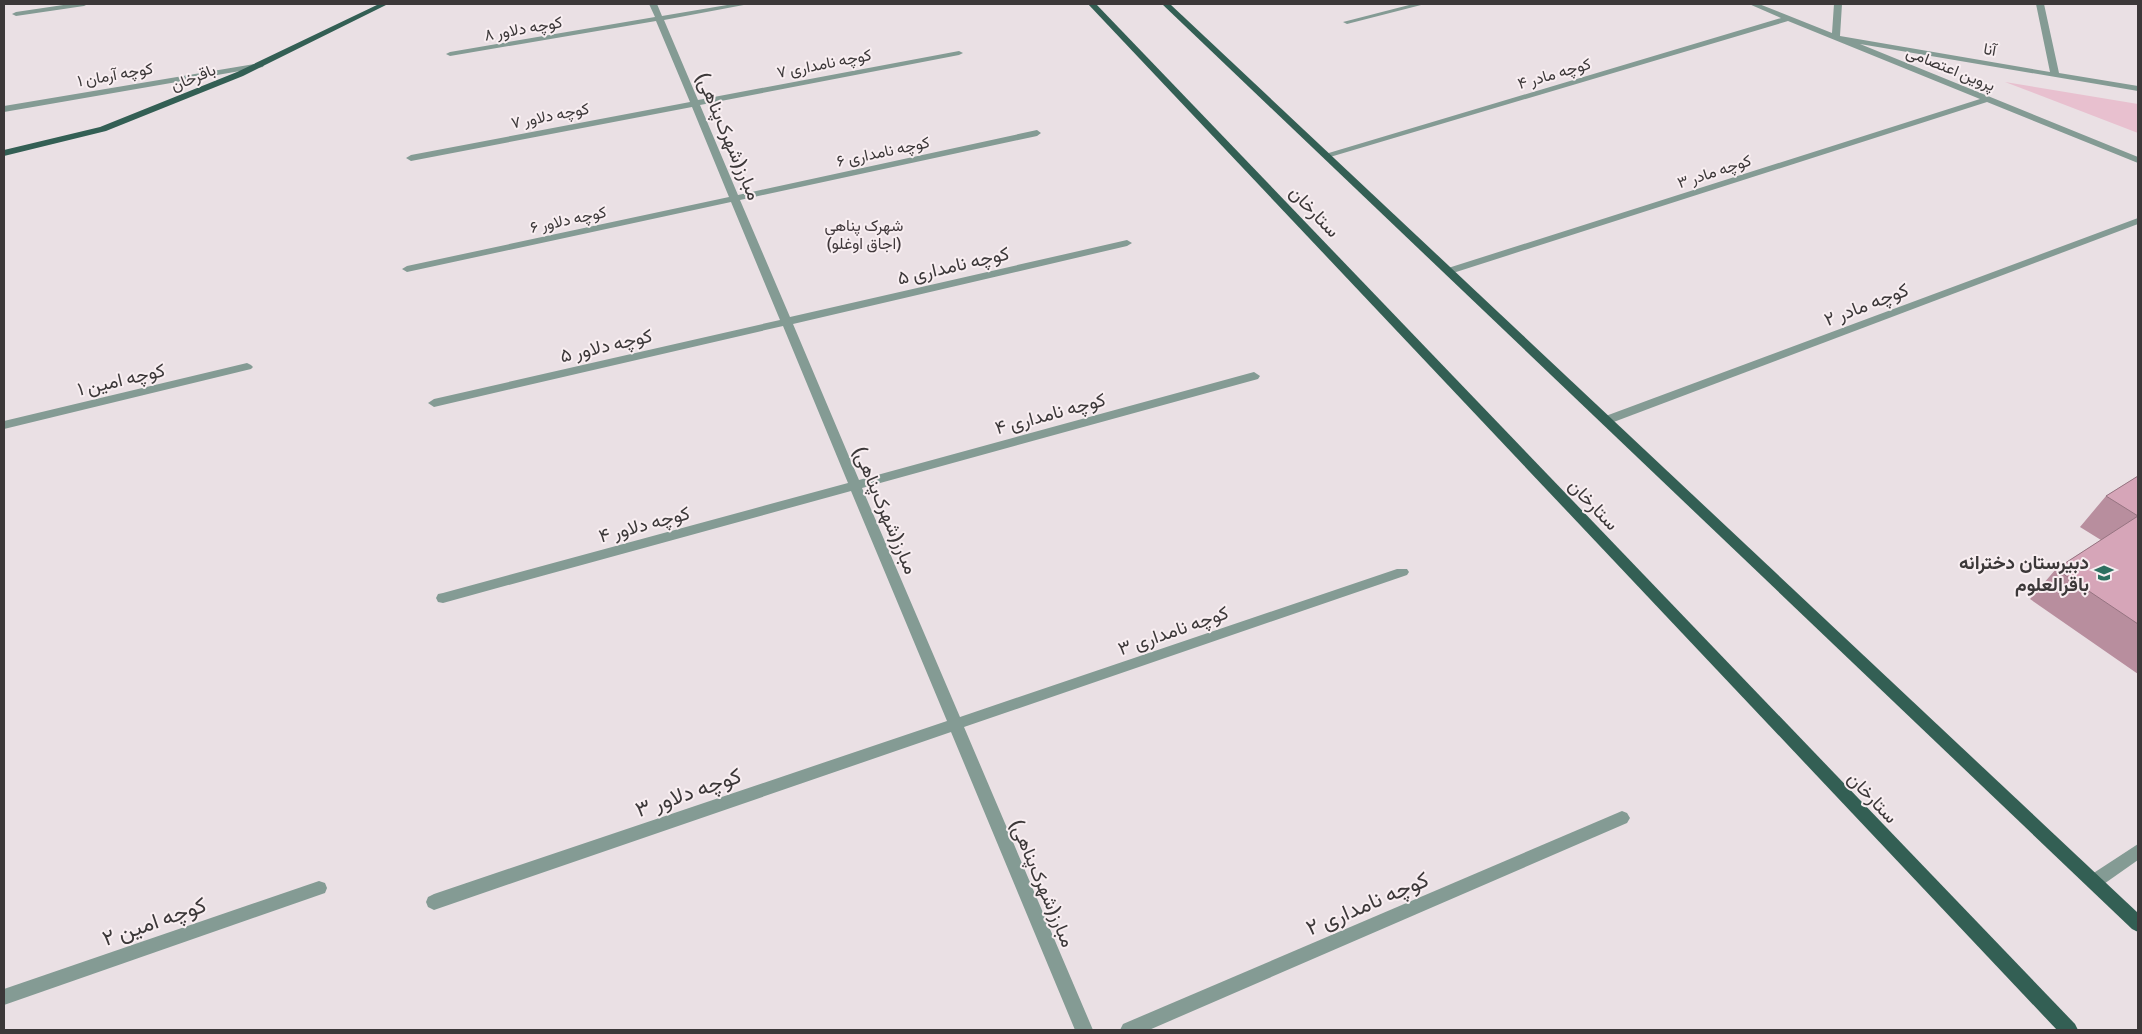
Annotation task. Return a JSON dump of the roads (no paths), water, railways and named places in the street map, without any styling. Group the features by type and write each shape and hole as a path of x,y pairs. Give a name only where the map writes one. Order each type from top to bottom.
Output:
{"main road":[{"name":"باقرخان","path":"4,153 103,129 260,65 384,4"},
{"name":"ستارخان","path":"1092,4 2069,1030"},
{"path":"1168,4 2095,881 2138,924"}],"street":[{"path":"16,14 84,4"},
{"name":"مبارز(شهرک‌پناهی)","path":"653,4 1084,1030"},
{"name":"کوچه دلاور ۸","path":"450,54 745,4"},
{"path":"1346,22 1421,4"},
{"name":"پروین اعتصامی","path":"1753,4 2138,160"},
{"path":"1836,38 1838,4"},
{"path":"2040,4 2055,75"},
{"name":"کوچه مادر ۴","path":"1327,156 1789,18"},
{"name":"آنا","path":"1836,38 2138,89"},
{"name":"کوچه نامداری ۷","path":"695,102 959,53"},
{"name":"کوچه آرمان ۱","path":"4,108 260,65"},
{"name":"کوچه مادر ۳","path":"1449,271 1988,99"},
{"name":"کوچه دلاور ۷","path":"411,158 695,102"},
{"name":"کوچه نامداری ۶","path":"735,198 1037,133"},
{"name":"کوچه دلاور ۶","path":"407,270 735,198"},
{"name":"کوچه مادر ۲","path":"1607,420 2138,221"},
{"name":"کوچه نامداری ۵","path":"787,322 1127,243"},
{"name":"کوچه دلاور ۵","path":"434,403 787,322"},
{"name":"کوچه امین ۱","path":"4,425 247,367"},
{"name":"کوچه نامداری ۴","path":"856,486 1254,376"},
{"name":"کوچه دلاور ۴","path":"443,598 856,486"},
{"name":"کوچه نامداری ۳","path":"956,724 1402,572"},
{"name":"کوچه دلاور ۳","path":"434,902 956,724"},
{"name":"کوچه نامداری ۲","path":"1129,1030 1622,818"},
{"path":"2095,881 2138,851"},
{"name":"کوچه امین ۲","path":"4,996 319,888"}],"place":[{"name":"دبیرستان دخترانه باقرالعلوم","path":"2104,573"}],"district":[{"name":"شهرک پناهی (اجاق اوغلو)","path":"864,234"}]}
